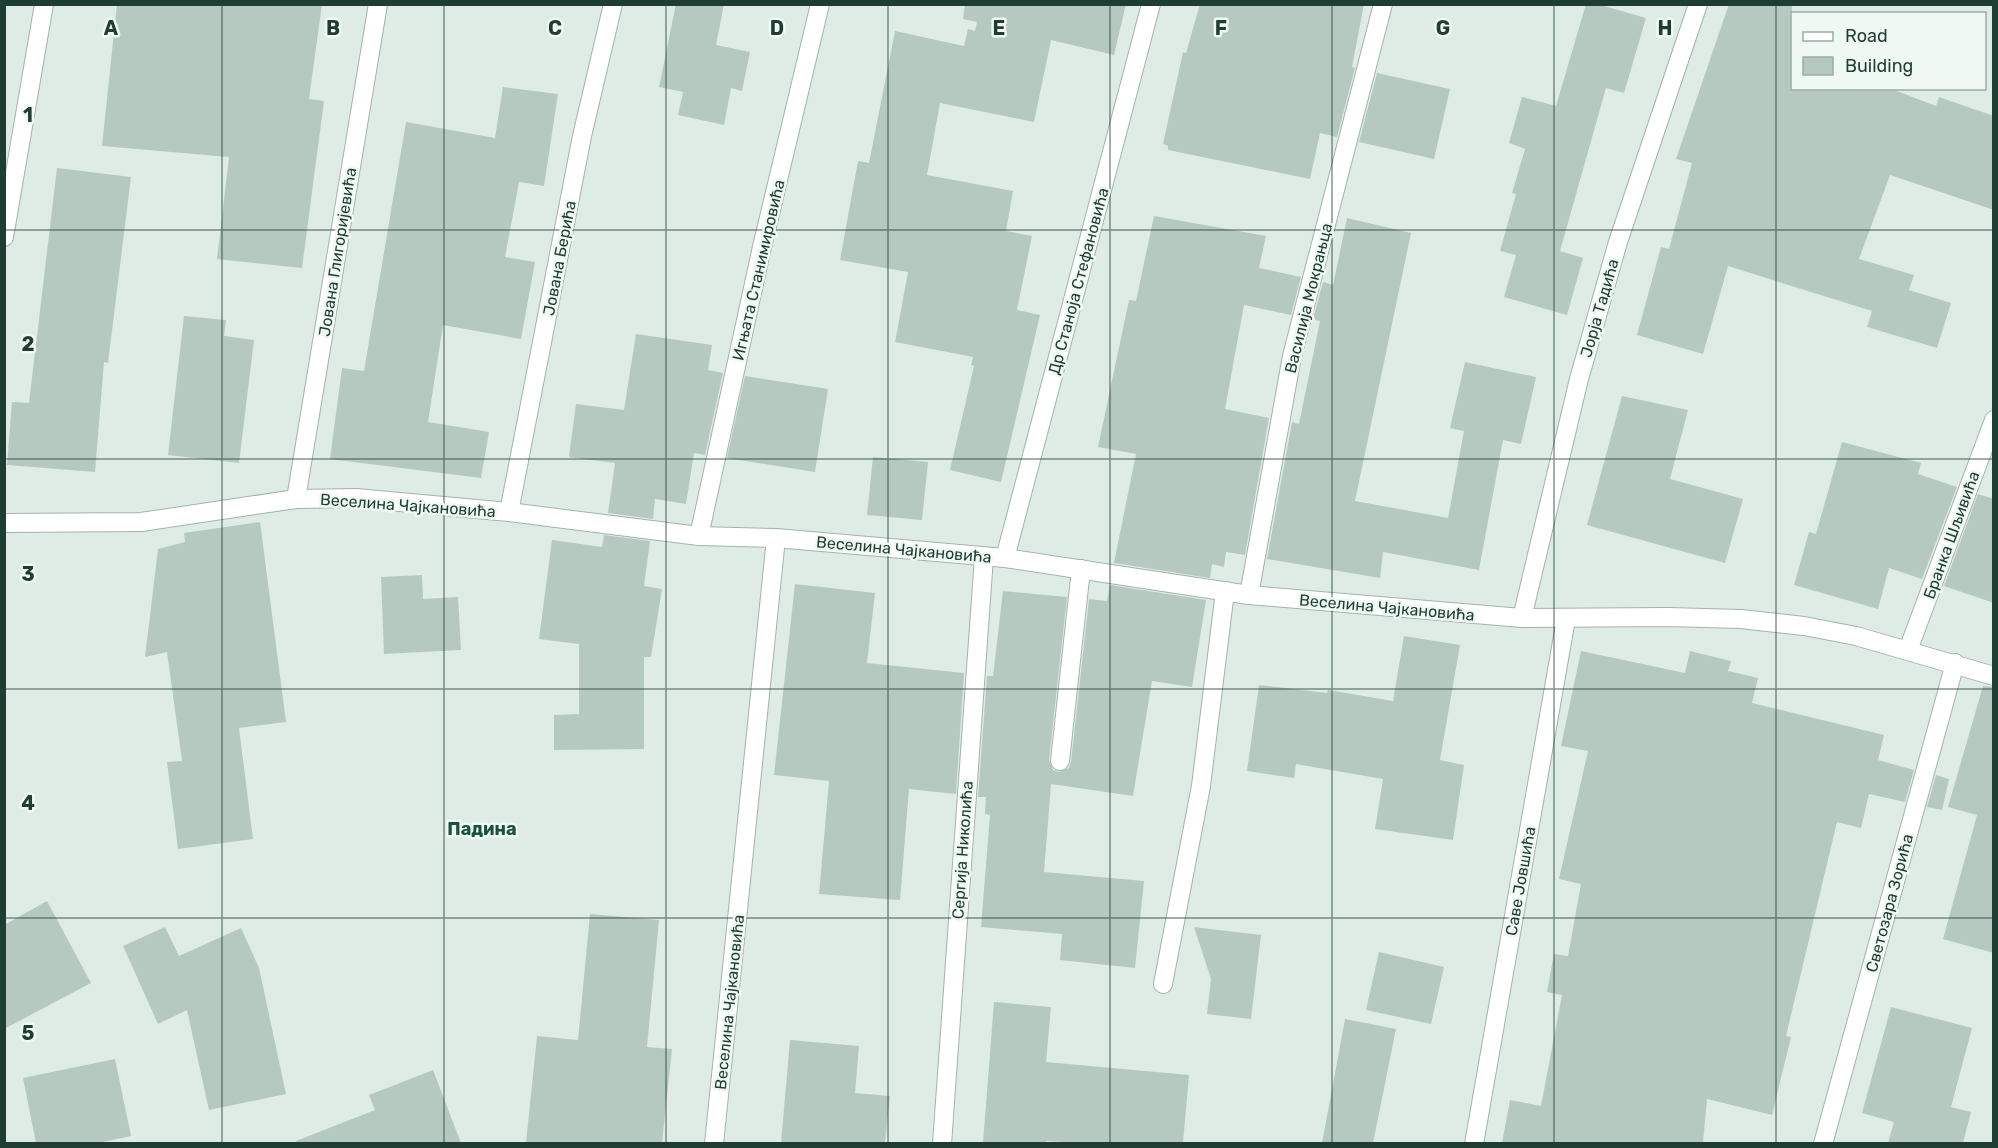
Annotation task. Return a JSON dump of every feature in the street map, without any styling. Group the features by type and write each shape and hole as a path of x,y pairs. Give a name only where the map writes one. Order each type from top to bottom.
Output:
{"street":[{"path":"4,237 45,4"},
{"name":"Јована Глигоријевића","path":"297,499 378,4"},
{"name":"Јована Берића","path":"509,512 582,136 613,4"},
{"name":"Игњата Станимировића","path":"699,536 762,247 820,4"},
{"name":"Др Станоја Стефановића","path":"1005,558 1151,4"},
{"name":"Василија Мокрањца","path":"1250,595 1292,356 1383,4"},
{"name":"Јорја Тадића","path":"1522,618 1568,423 1614,254 1698,4"},
{"name":"Бранка Шљивића","path":"1908,650 1994,420"},
{"name":"Веселина Чајкановића","path":"4,524 141,522 297,499 356,498 509,512 699,536 776,538 1005,558 1250,595 1522,618 1566,619 1621,616 1741,619 1804,626 1856,636 1994,676"},
{"name":"Веселина Чајкановића","path":"714,1143 776,538"},
{"name":"Сергија Николића","path":"942,1143 984,557"},
{"path":"1060,761 1081,569"},
{"path":"1163,984 1201,786 1225,591"},
{"name":"Саве Јовшића","path":"1474,1143 1566,619"},
{"name":"Светозара Зорића","path":"1823,1143 1954,663"}],"building":[{"path":"117,4 322,4 309,99 324,101 302,268 217,259 229,157 102,146"},
{"path":"676,4 724,4 716,45 750,52 742,91 731,88 724,125 678,115 683,92 659,87"},
{"path":"965,4 1126,4 1114,55 1051,40 1034,122 940,103 927,175 1013,191 1006,231 1032,236 1017,310 1040,315 1001,482 950,470 974,366 971,365 973,357 895,342 908,272 840,260 858,161 869,163 895,31 964,46 968,29 975,31 977,22 963,19"},
{"path":"1200,4 1364,4 1352,67 1355,68 1337,137 1320,133 1310,179 1168,150 1168,146 1163,144 1183,52 1186,53"},
{"path":"1586,4 1597,4 1646,18 1624,93 1606,88 1560,251 1583,258 1567,315 1504,297 1516,255 1500,251 1516,194 1512,193 1525,149 1509,143 1522,97 1556,106"},
{"path":"1729,4 1792,4 1791,90 1894,90 1936,106 1939,97 1994,116 1994,210 1890,175 1859,259 1914,275 1909,290 1951,303 1937,348 1867,327 1872,311 1728,266 1703,354 1637,335 1661,247 1669,249 1692,163 1676,159"},
{"path":"1377,73 1450,89 1434,159 1359,142"},
{"path":"503,87 558,94 544,186 519,182 505,257 535,262 521,339 443,325 428,422 489,432 481,478 330,459 342,368 364,371 406,122 495,138"},
{"path":"57,168 131,177 108,363 104,362 95,472 7,465 12,402 29,403"},
{"path":"1154,216 1266,236 1259,268 1301,277 1291,315 1244,305 1225,409 1269,418 1245,555 1226,552 1224,567 1212,564 1210,578 1114,563 1136,454 1098,447 1129,300 1136,301"},
{"path":"1347,218 1411,233 1355,501 1448,518 1464,431 1450,428 1465,362 1536,377 1521,444 1503,440 1479,570 1383,552 1380,578 1267,559 1292,422 1299,424 1320,321 1313,319 1323,282 1333,285"},
{"path":"184,316 226,320 224,336 254,340 239,463 168,455"},
{"path":"636,334 712,345 708,370 723,373 705,455 694,453 686,504 655,499 653,519 608,513 615,463 569,457 576,404 624,410"},
{"path":"745,376 828,389 815,472 727,458"},
{"path":"1622,396 1688,410 1670,479 1743,499 1725,563 1587,525"},
{"path":"1842,442 1921,463 1918,474 1957,487 1922,579 1889,568 1878,609 1794,585 1809,532 1816,534"},
{"path":"873,457 928,462 922,520 867,515"},
{"path":"1978,494 1994,499 1994,603 1944,586"},
{"path":"260,522 286,722 239,728 253,839 178,849 167,762 182,761 167,652 145,657 158,549 185,542 184,533"},
{"path":"604,535 650,541 644,586 662,589 651,657 644,657 644,749 554,750 554,715 579,714 579,644 539,639 552,540 602,547"},
{"path":"422,575 423,599 458,597 461,650 384,654 381,577"},
{"path":"795,584 875,593 867,663 964,673 956,794 909,789 900,900 819,894 829,781 774,775"},
{"path":"1110,585 1206,600 1192,687 1152,681 1133,796 1051,784 1044,872 1144,881 1135,968 1060,960 1062,934 981,927 990,815 985,814 986,797 978,797 987,676 993,676 1003,591 1067,597 1049,760 1053,770 1059,772 1069,768 1071,762 1089,599 1107,601"},
{"path":"1404,636 1460,645 1440,760 1464,765 1453,840 1375,829 1383,779 1296,764 1294,778 1247,771 1259,685 1327,693 1328,690 1393,701"},
{"path":"1581,651 1685,673 1690,651 1731,661 1728,671 1758,678 1752,703 1884,735 1878,760 1914,770 1905,802 1869,794 1861,828 1837,822 1786,1036 1791,1037 1772,1115 1707,1099 1703,1143 1502,1143 1510,1100 1541,1106 1562,995 1547,992 1554,954 1568,956 1581,884 1559,879 1588,751 1561,746"},
{"path":"1983,686 1994,687 1994,953 1943,939 1977,815 1948,807"},
{"path":"1936,775 1949,779 1942,810 1927,807"},
{"path":"47,901 91,983 4,1029 4,925"},
{"path":"590,914 659,920 647,1047 672,1049 662,1143 526,1143 537,1036 578,1040"},
{"path":"165,927 179,956 241,928 259,968 286,1094 209,1110 187,1010 158,1024 123,946"},
{"path":"1194,927 1261,935 1251,1019 1207,1014 1211,979"},
{"path":"1379,952 1444,967 1431,1024 1366,1010"},
{"path":"994,1002 1051,1007 1046,1062 1189,1075 1183,1143 1046,1141 1046,1143 983,1143"},
{"path":"1891,1007 1972,1028 1951,1107 1971,1112 1963,1143 1888,1143 1894,1122 1862,1113"},
{"path":"1345,1019 1396,1029 1373,1143 1322,1143"},
{"path":"790,1040 859,1046 855,1093 890,1096 885,1143 781,1143"},
{"path":"115,1059 131,1136 98,1143 36,1143 23,1078"},
{"path":"433,1070 461,1143 296,1143 296,1141 375,1110 369,1095"}],"district":[{"name":"Падина","path":"482,829"}]}
